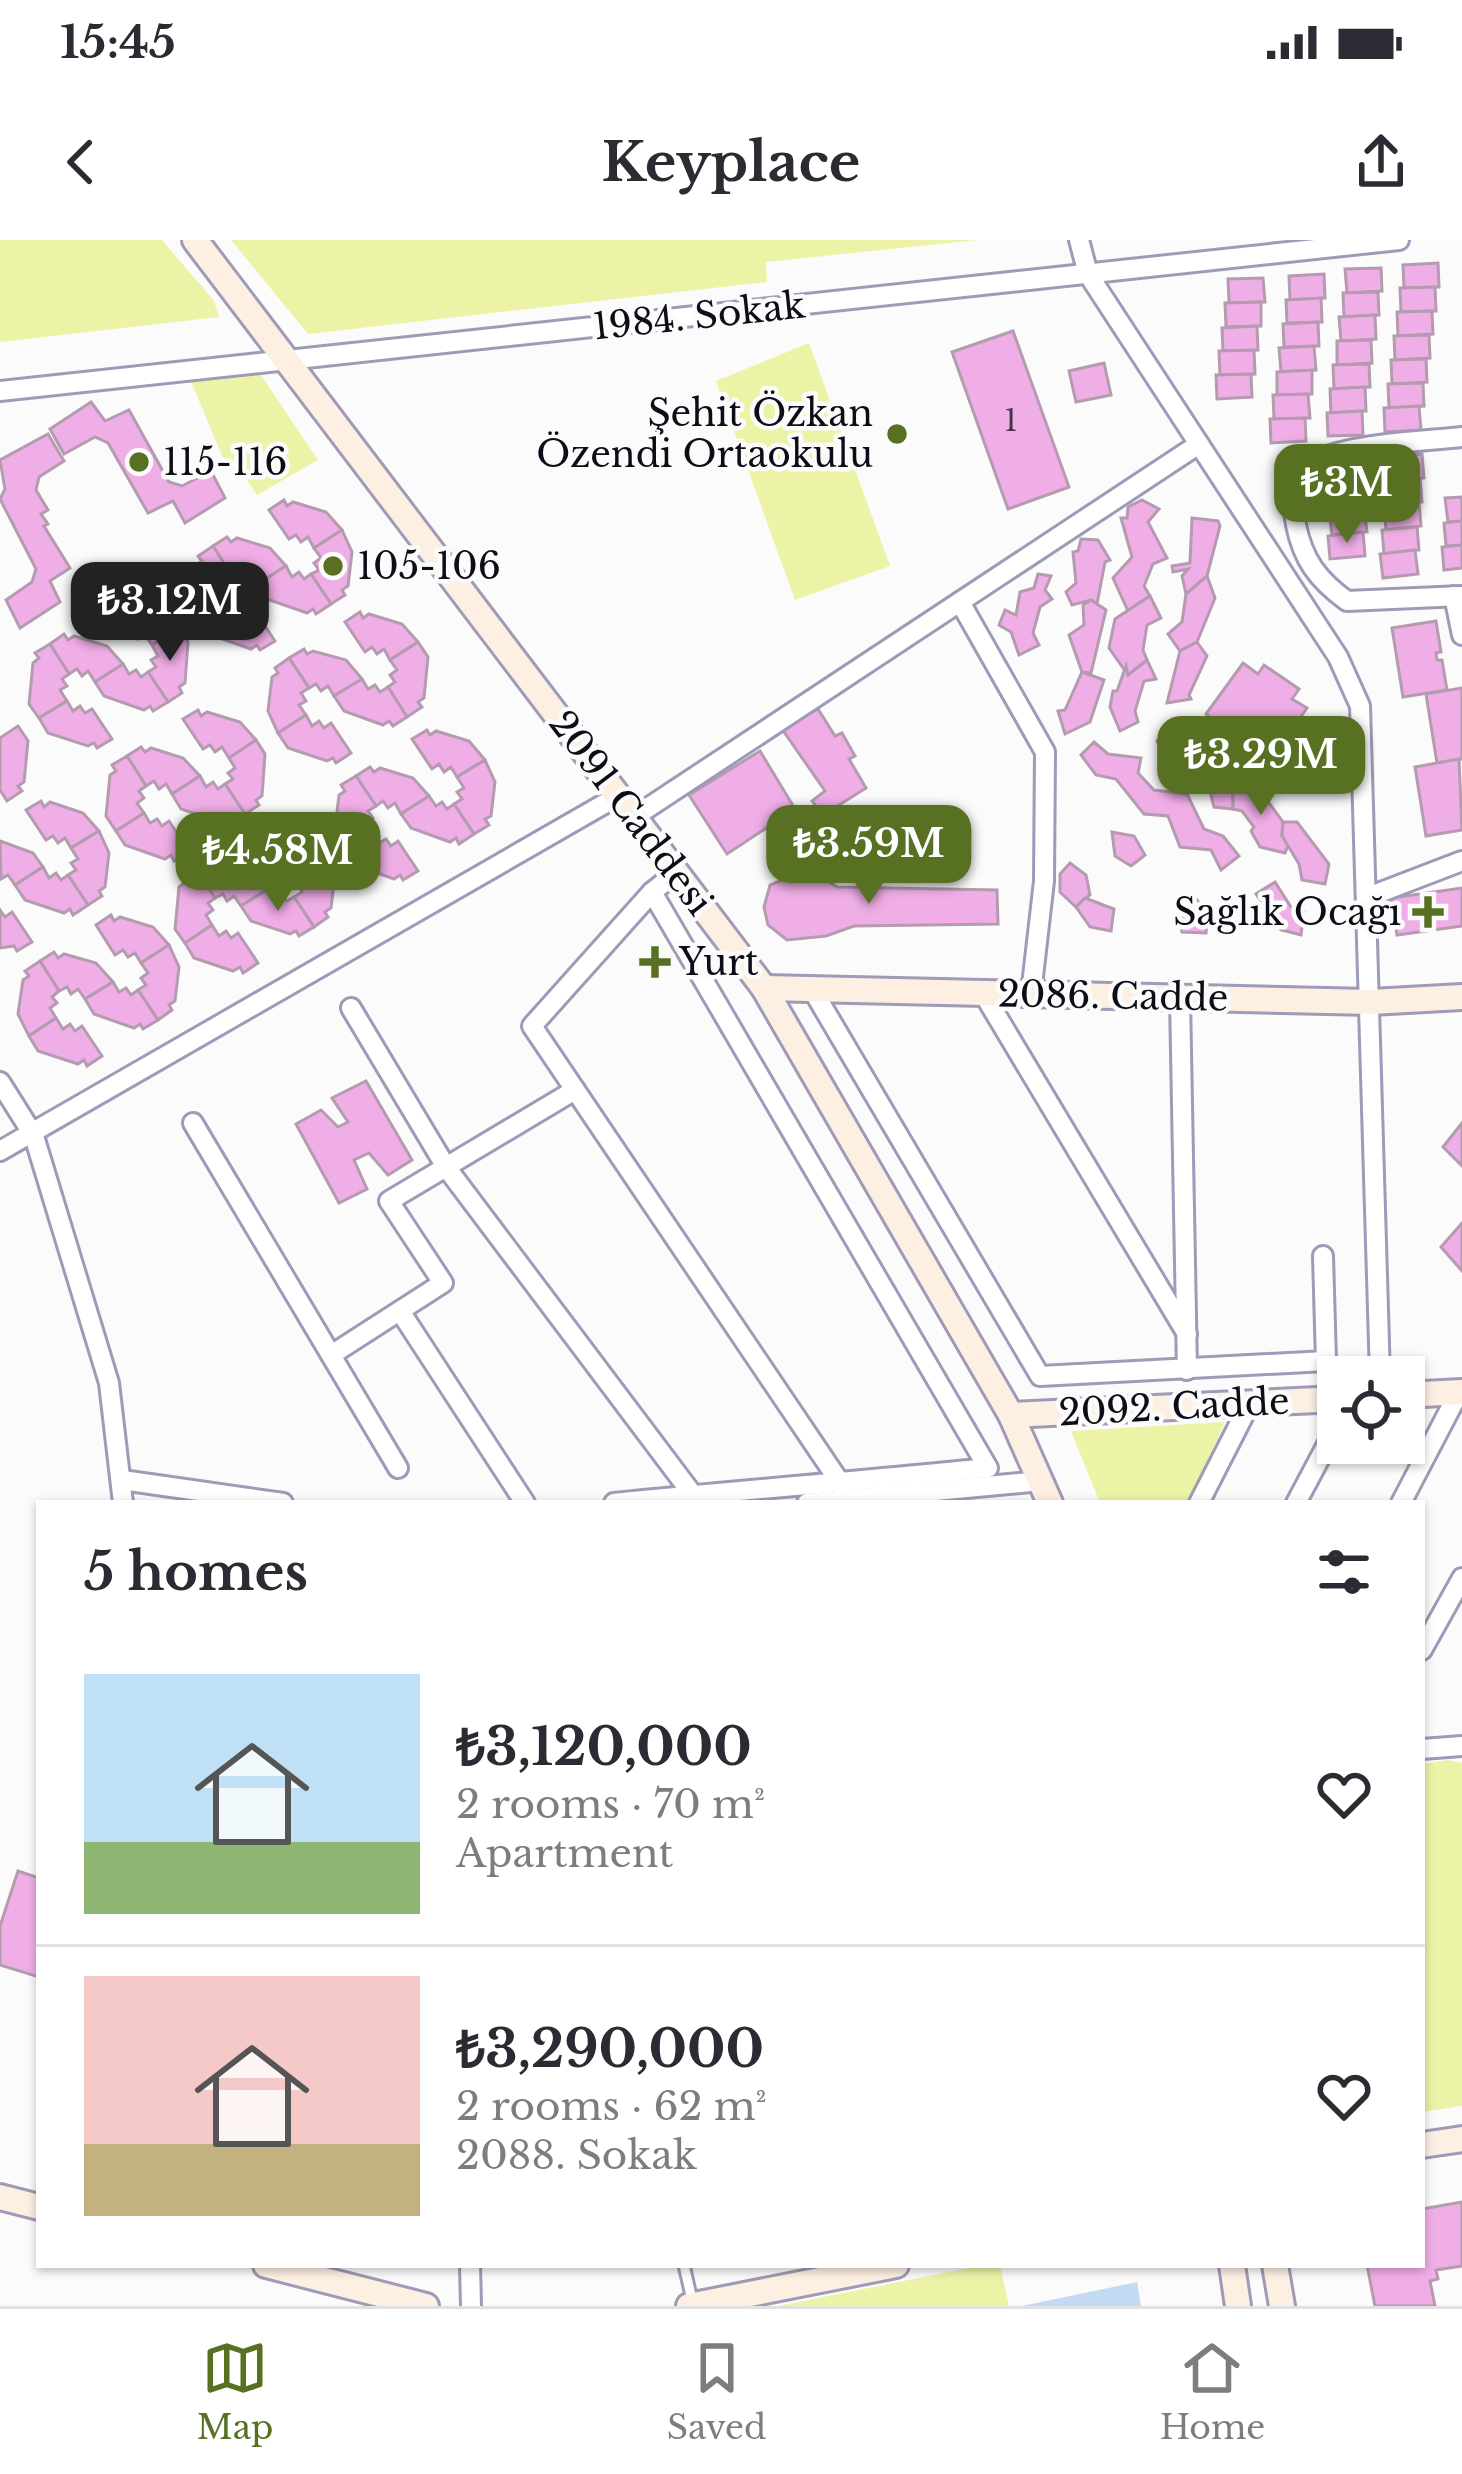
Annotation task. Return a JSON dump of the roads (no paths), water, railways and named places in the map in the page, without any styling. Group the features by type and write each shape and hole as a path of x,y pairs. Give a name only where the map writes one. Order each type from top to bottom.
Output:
{"street":[{"name":"2091 Caddesi","path":"195,240 764,988 1010,1415 1046,1492"},
{"path":"1079,240 1088,274 1354,687 1364,723 1379,1356"},
{"name":"1984. Sokak","path":"0,392 1399,240"},
{"path":"1462,437 1322,454 1299,470 1290,487 1300,546 1311,568 1347,601 1458,596 1462,635"},
{"path":"634,817 1199,444"},
{"path":"960,602 1045,752 1044,881 1031,994"},
{"path":"0,1151 34,1136 618,796"},
{"path":"1368,896 1462,861"},
{"path":"676,873 652,892 532,1025 841,1484"},
{"path":"644,1500 988,1468 652,892"},
{"name":"2086. Cadde","path":"764,988 1371,1002 1462,997"},
{"path":"812,989 1040,1376 1326,1361 1323,1256"},
{"path":"982,993 1187,1334"},
{"path":"1180,998 1187,1370"},
{"path":"351,1008 446,1167 693,1495"},
{"path":"0,1082 34,1136 109,1383 123,1500"},
{"path":"332,1355 443,1283 389,1201 575,1090"},
{"path":"193,1123 398,1468"},
{"path":"400,1310 524,1500"},
{"path":"1425,1394 1460,1392"},
{"path":"1403,1500 1460,1392"},
{"name":"2092. Cadde","path":"1010,1415 1317,1400"},
{"path":"1200,1500 1250,1403"},
{"path":"1299,1500 1317,1464"},
{"path":"122,1480 262,1500"},
{"path":"880,1500 1046,1492"},
{"path":"1425,1645 1462,1578"},
{"path":"1425,1749 1462,1746"},
{"path":"1425,2145 1462,2139"},
{"path":"0,2197 36,2206"},
{"path":"278,2268 426,2306"},
{"path":"470,2268 471,2306"},
{"path":"691,2306 881,2268"},
{"path":"1232,2268 1238,2306"},
{"path":"1276,2268 1282,2306"}],"lane":[{"path":"685,2268 691,2306"}],"water":[{"path":"1137,2282 1141,2306 1022,2306"}],"place":[{"name":"Şehit Özkan Özendi Ortaokulu","path":"897,434"},
{"name":"115-116","path":"139,462"},
{"name":"105-106","path":"333,566"},
{"name":"Sağlık Ocağı","path":"1428,912"},
{"name":"Yurt","path":"655,962"}]}
